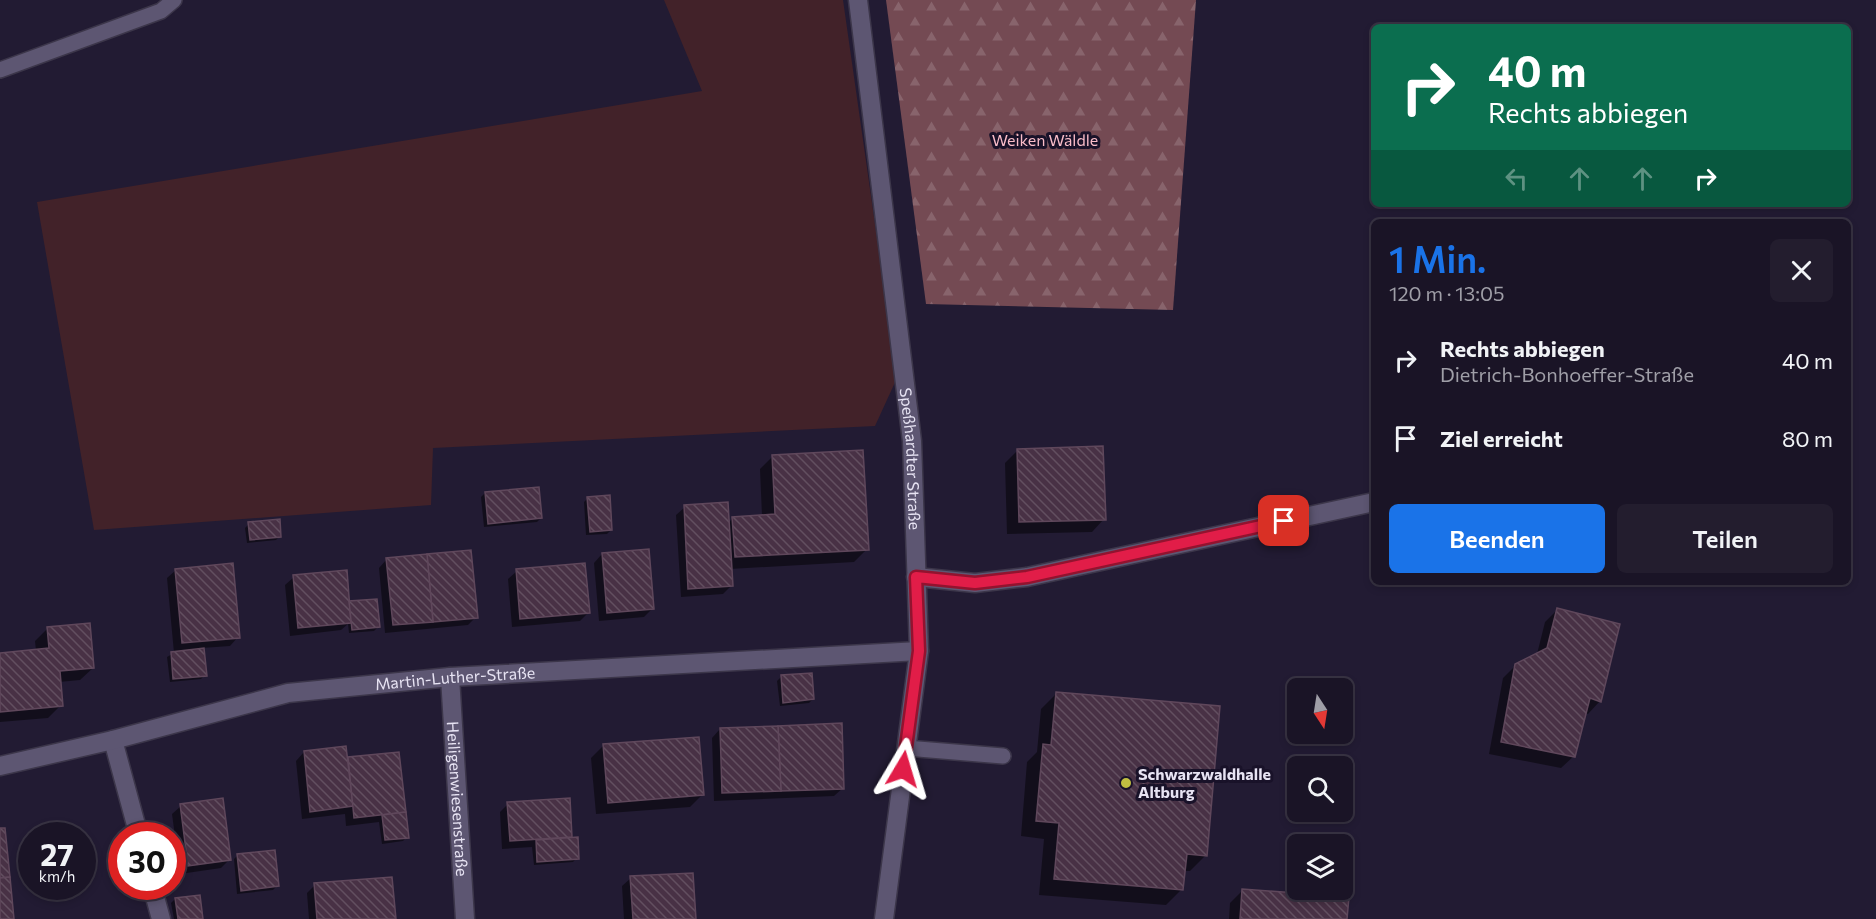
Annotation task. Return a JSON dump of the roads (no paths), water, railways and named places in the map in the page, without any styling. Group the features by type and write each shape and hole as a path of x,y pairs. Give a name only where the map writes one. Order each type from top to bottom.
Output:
{"street":[{"name":"Speßhardter Straße","path":"858,0 912,441 919,651 884,919"},
{"path":"916,577 975,583 1027,577 1371,503"},
{"name":"Martin-Luther-Straße","path":"0,766 113,740 288,693 450,677 919,651"},
{"name":"Heiligenwiesenstraße","path":"450,677 465,919"},
{"path":"113,740 135,822"},
{"path":"156,900 161,919"}],"lane":[{"path":"0,70 161,11 174,0"},
{"path":"906,747 1003,756"}],"place":[{"name":"Schwarzwaldhalle Altburg","path":"1126,783"}],"park label":[{"name":"Weiken Wäldle","path":"1045,140"}]}
